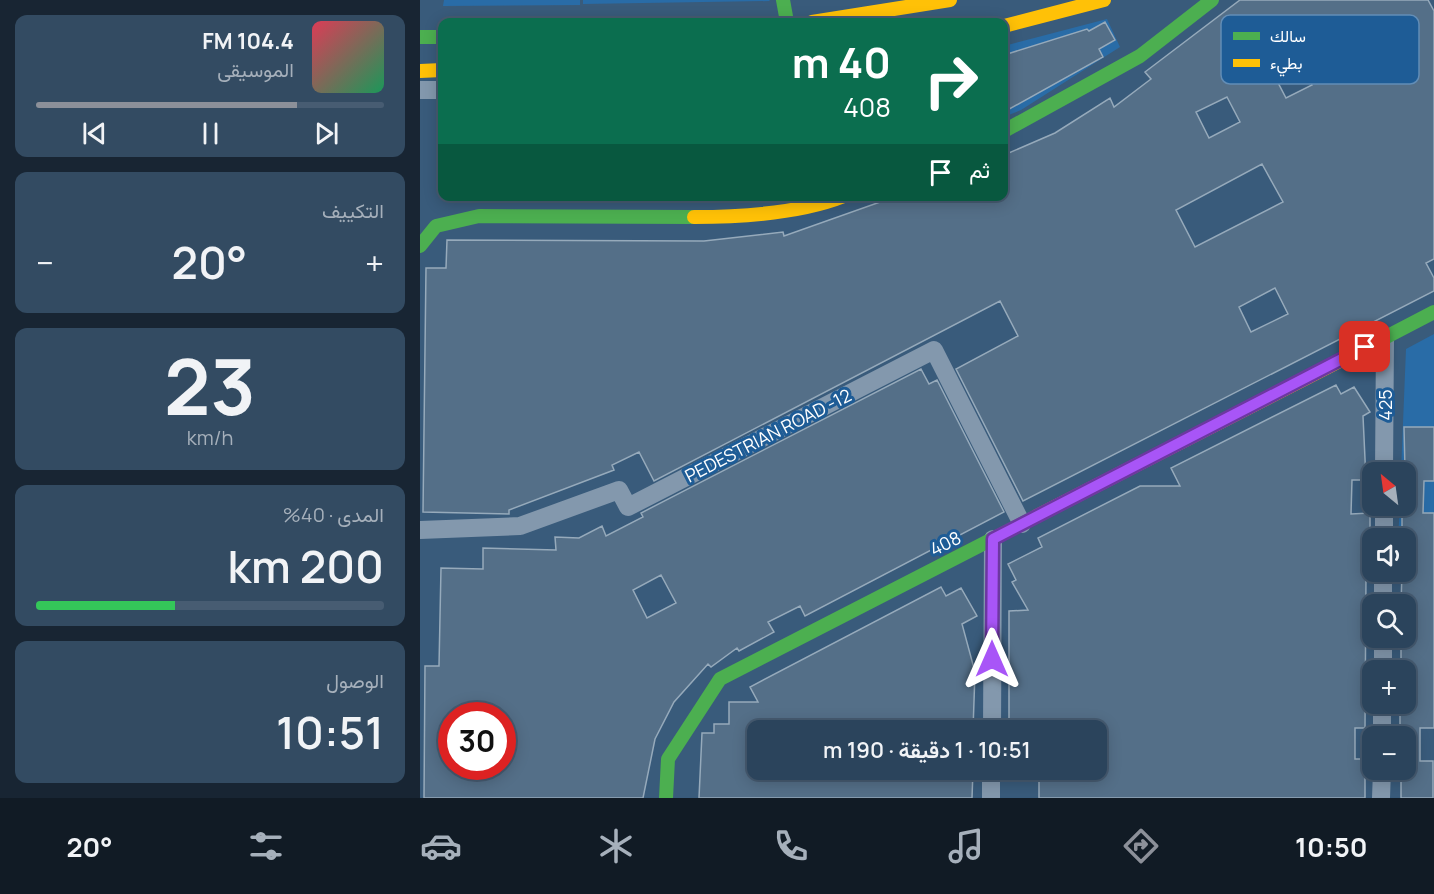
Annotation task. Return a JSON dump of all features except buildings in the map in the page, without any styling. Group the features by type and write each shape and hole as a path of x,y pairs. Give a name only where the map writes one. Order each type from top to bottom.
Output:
{"main road":[{"path":"783,0 786,18"},
{"path":"816,18 950,0"},
{"path":"1008,25 1104,0"},
{"path":"1008,129 1140,57 1212,0"},
{"path":"420,37 438,37"},
{"path":"420,71 438,70"},
{"path":"420,246 436,226 479,216 729,217 831,201"},
{"name":"408","path":"666,798 668,759 720,679 1434,312"}],"street":[{"path":"420,90 438,90"},
{"name":"425","path":"1384,462 1385,337"},
{"name":"PEDESTRIAN ROAD -12","path":"420,530 520,526 619,490 628,507 934,350 1022,524"},
{"path":"992,720 993,539"},
{"path":"991,798 992,780"},
{"path":"1382,780 1382,798"}],"shaded area":[{"path":"444,0 580,0 580,5 443,6"},
{"path":"583,0 769,0 770,1 583,4"},
{"path":"1107,19 1120,47 1021,110 1008,115 1008,45"},
{"path":"1434,334 1434,557 1416,557 1416,528 1399,528 1399,516 1416,516 1416,462 1401,462 1406,349"}],"traffic: fast":[{"path":"783,0 786,18"},
{"path":"1008,129 1140,56 1212,0"},
{"path":"420,37 438,37"},
{"path":"420,246 436,226 479,216 694,217"},
{"path":"1365,348 1434,312"},
{"path":"666,798 668,759 720,679 1037,516"}],"traffic: slow":[{"path":"837,18 950,0"},
{"path":"1008,25 1104,0"},
{"path":"420,71 438,70"},
{"path":"694,217 770,213 830,201"},
{"path":"1037,516 1365,348"}],"route":[{"path":"992,659 993,539 1365,347"}]}
